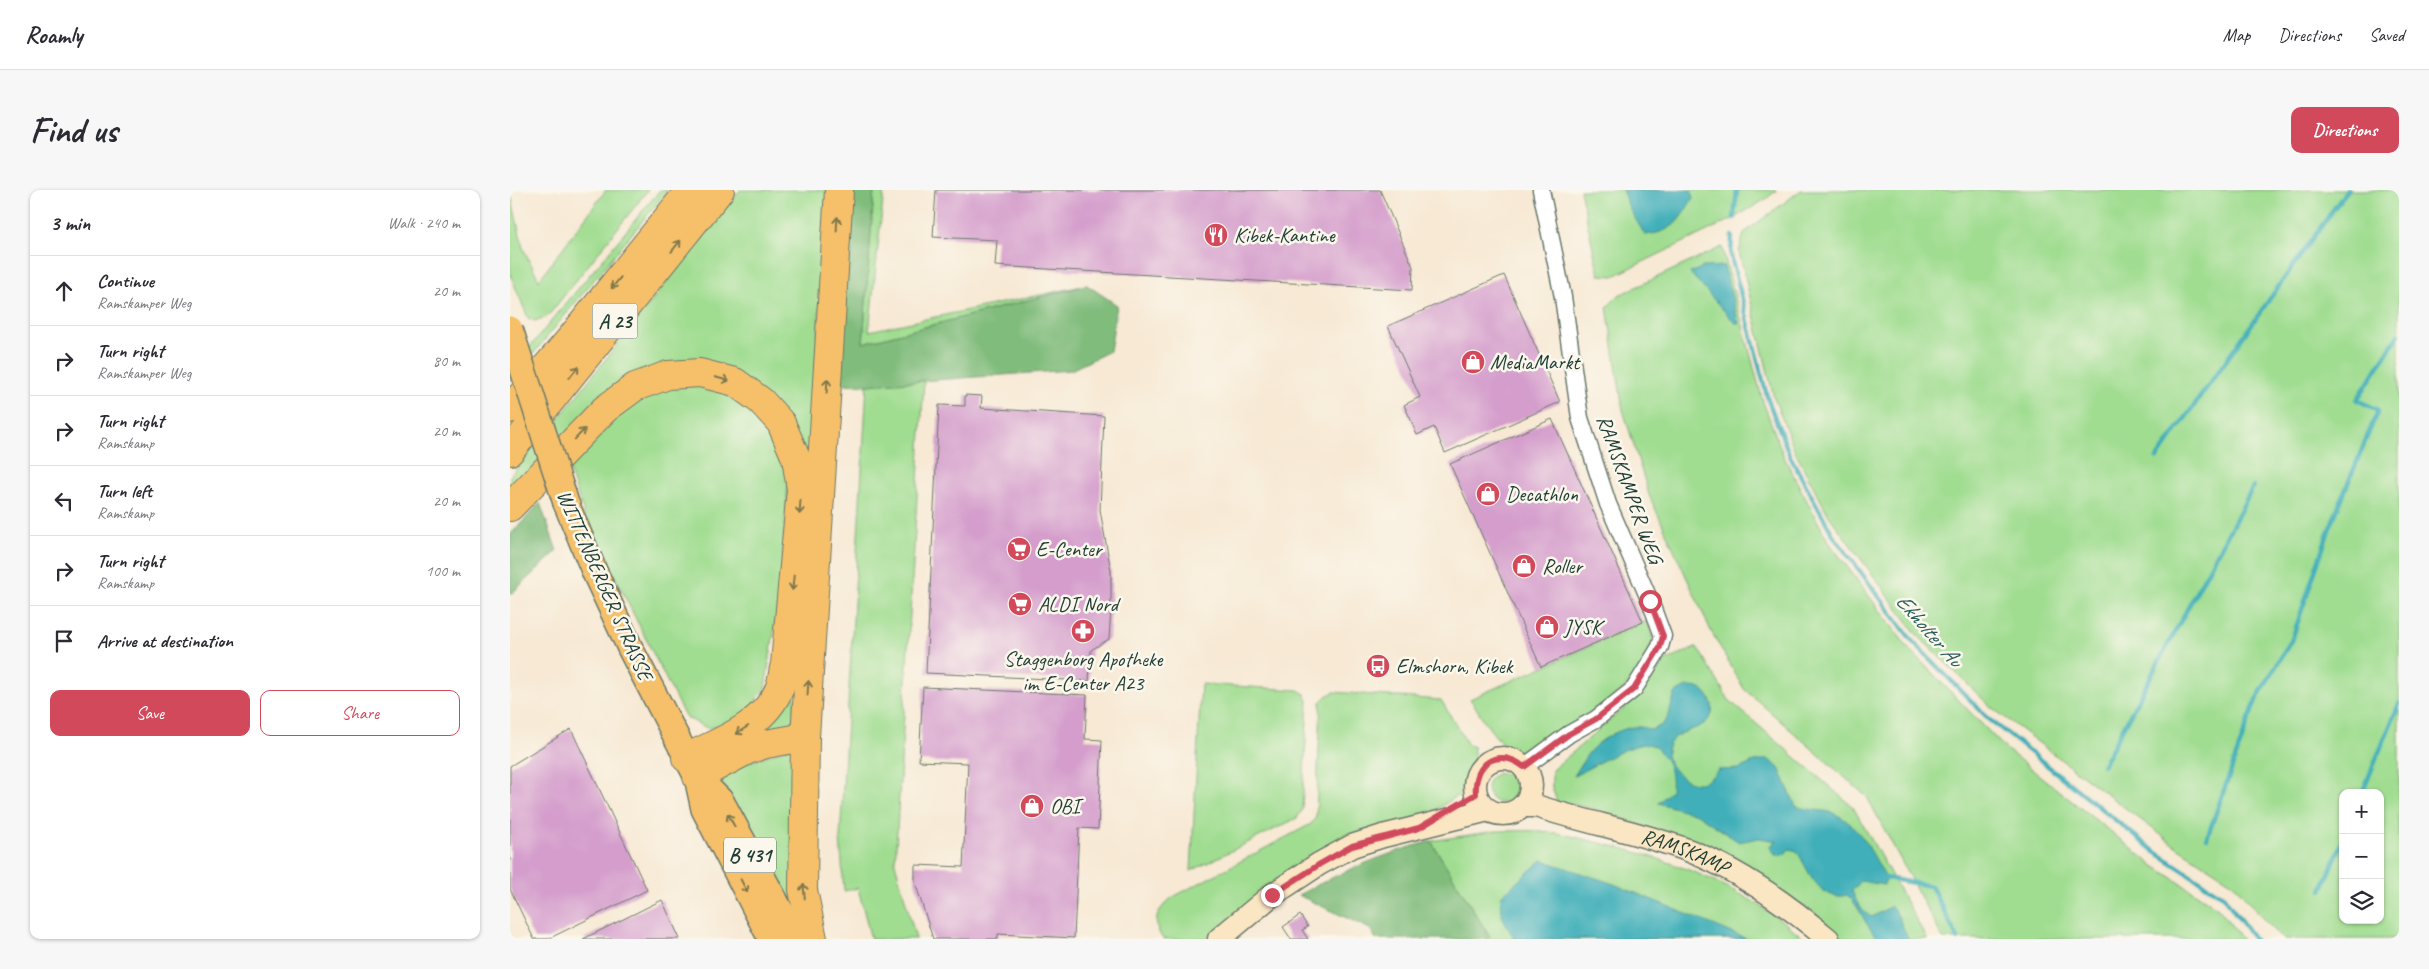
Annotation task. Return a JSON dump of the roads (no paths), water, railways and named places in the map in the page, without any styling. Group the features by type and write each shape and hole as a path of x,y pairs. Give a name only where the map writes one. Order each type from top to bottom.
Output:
{"highway":[{"name":"A 23","path":"510,410 690,190"},
{"name":"A 23","path":"510,451 720,190"},
{"path":"813,939 802,890 805,737 839,190"},
{"path":"510,507 605,409 635,386 668,375 700,372 734,382 761,401 781,423 796,458 801,489 786,655 780,687 759,717 691,768"},
{"path":"691,768 766,744 805,737"}],"main road":[{"name":"WITTENBERGER STRASSE","path":"510,329 566,503 595,573 691,768 704,808 772,939"},
{"name":"WITTENBERGER STRASSE","path":"691,768 720,801 796,939"}],"street":[{"name":"RAMSKAMPER WEG","path":"1524,767 1569,734 1596,719 1634,689 1660,647 1663,636 1608,504 1580,418 1563,297 1541,190"},
{"path":"1219,939 1272,895 1352,846 1419,828 1482,802 1475,783 1478,772 1485,764 1495,758 1506,758 1516,761 1524,767 1530,776 1531,787 1529,797 1523,806"},
{"name":"RAMSKAMP","path":"1482,802 1506,814 1523,806 1536,806 1691,852 1756,888 1802,917 1828,939"}],"water":[{"path":"1622,190 1691,190 1693,198 1675,224 1663,231 1645,235 1630,210"},
{"path":"1724,266 1739,324 1734,322 1690,273 1703,267"},
{"path":"1686,687 1698,688 1705,692 1712,704 1712,712 1707,721 1682,733 1671,741 1667,753 1671,766 1687,780 1700,783 1710,778 1718,770 1740,769 1751,763 1768,759 1779,768 1796,806 1833,813 1843,818 1865,841 1886,878 1884,885 1861,881 1852,891 1855,899 1862,910 1872,917 1891,906 1897,913 1909,939 1879,939 1847,895 1838,896 1822,890 1797,851 1789,849 1784,855 1775,855 1770,846 1777,841 1759,838 1739,842 1697,814 1658,803 1671,791 1671,777 1670,769 1664,757 1652,745 1646,744 1630,748 1574,776 1592,749 1604,739 1628,728 1643,727 1650,730 1666,721 1675,693"},
{"path":"1542,860 1614,884 1747,939 1514,939 1502,916 1501,896"}],"waterway":[{"name":"Ekholter Au","path":"1734,218 1737,190"},
{"path":"2157,458 2347,190"},
{"name":"Ekholter Au","path":"1732,236 1731,256 1768,400 1790,456 1833,535 1913,642 1989,719 2154,851 2224,897 2254,939"},
{"path":"2207,838 2256,700 2292,639 2329,530 2378,410 2357,400 2399,334"},
{"path":"2103,765 2253,487"},
{"path":"2364,789 2399,704"},
{"path":"2322,890 2339,850"},
{"path":"1886,878 1931,886 1958,939"}],"place":[{"name":"Kibek-Kantine","path":"1216,235"},
{"name":"MediaMarkt","path":"1473,362"},
{"name":"Decathlon","path":"1488,494"},
{"name":"E-Center","path":"1019,549"},
{"name":"Roller","path":"1524,566"},
{"name":"ALDI Nord","path":"1020,604"},
{"name":"JYSK","path":"1547,627"},
{"name":"Staggenborg Apotheke im E-Center A23","path":"1083,631"},
{"name":"Elmshorn, Kibek","path":"1378,666"},
{"name":"OBI","path":"1032,806"}]}
